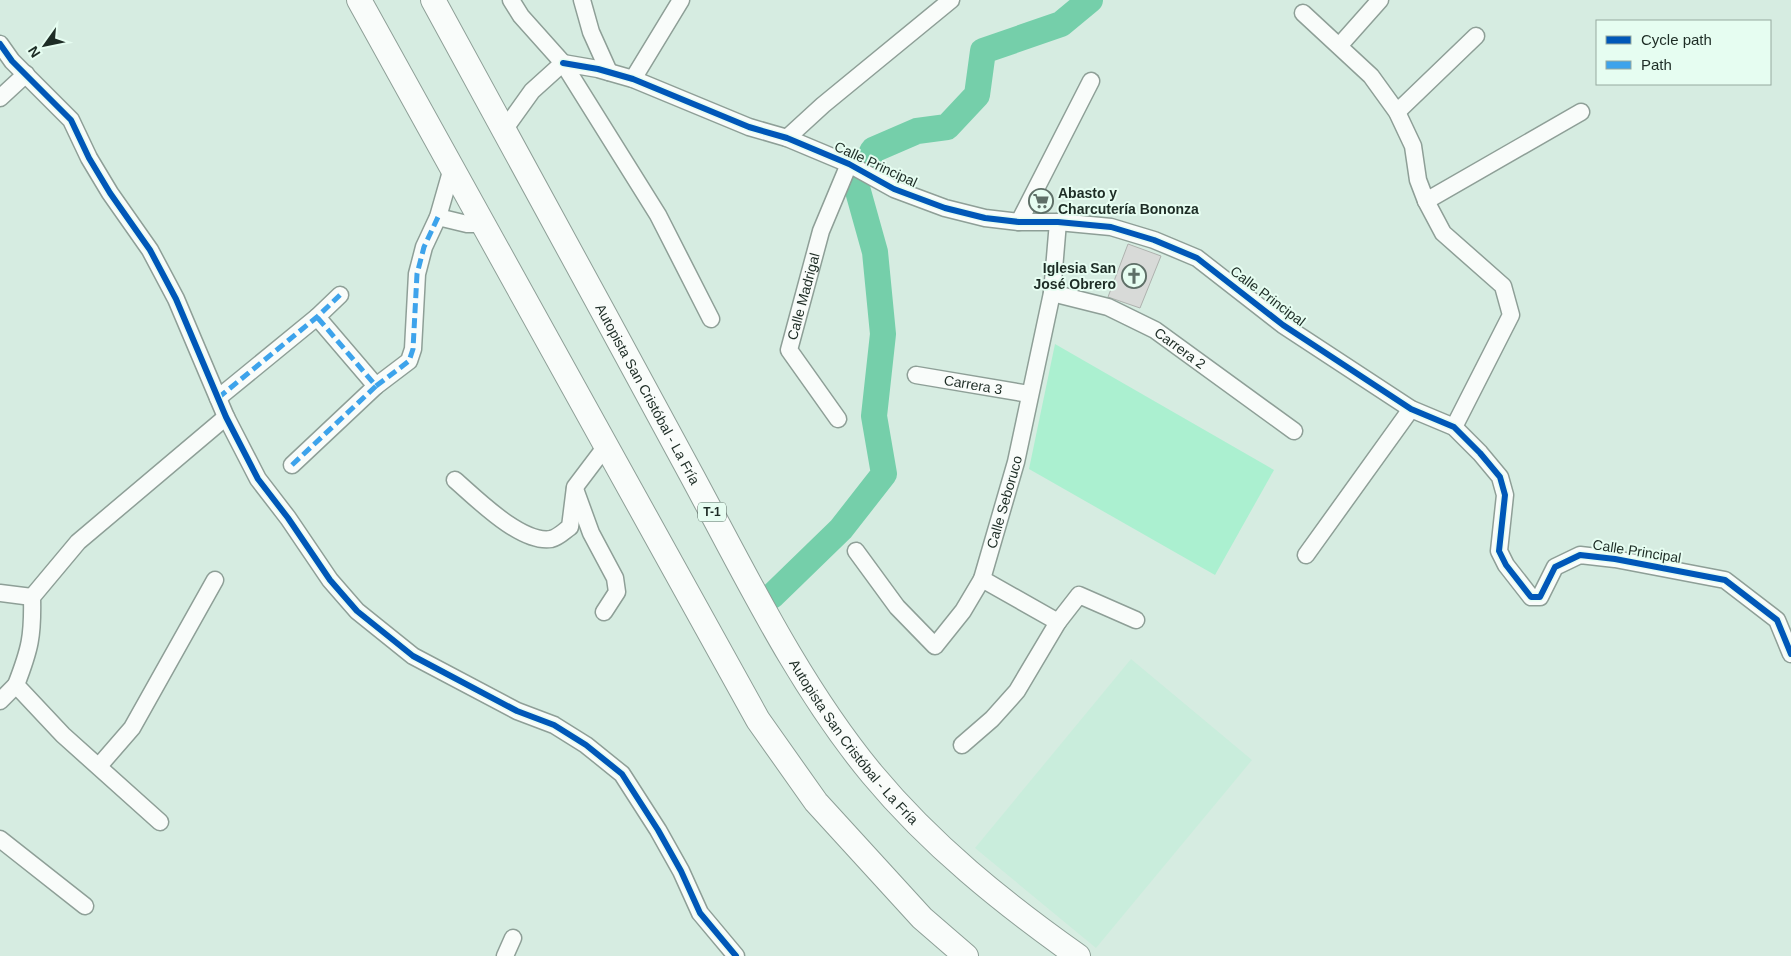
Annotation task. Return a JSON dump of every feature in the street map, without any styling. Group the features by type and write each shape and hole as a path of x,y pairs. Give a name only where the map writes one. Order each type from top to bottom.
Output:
{"highway":[{"path":"359,0 758,720 816,802 881,876 922,918 966,956"},
{"name":"Autopista San Cristóbal - La Fría","path":"434,0 757,595 819,701 871,772 923,829 999,898 1078,956"}],"street":[{"path":"511,0 521,16 563,63 658,215 711,319"},
{"path":"582,0 592,32 609,72"},
{"path":"633,79 681,0"},
{"path":"787,138 823,104 951,0"},
{"path":"1340,45 1380,0"},
{"path":"1303,13 1340,45 1371,76 1397,112 1413,146 1418,180 1426,201 1443,233 1503,286 1511,315 1454,427"},
{"path":"1397,112 1476,36"},
{"path":"0,44 12,61 71,120 93,165 150,250 176,299 226,417 258,479 288,518 330,580 357,611 413,656 517,711 554,725 586,745 622,774 681,870 700,913 736,956"},
{"path":"504,130 532,91 563,63"},
{"name":"Calle Principal","path":"563,63 633,79 748,127 787,138 848,164 894,188 945,208 986,218 1020,222 1058,222 1111,227 1154,240 1197,258 1283,325 1411,409 1454,427 1500,477 1505,495 1499,551 1506,565 1531,597 1540,597 1555,567 1580,555 1615,559 1725,580 1777,620 1791,654"},
{"path":"0,98 26,74"},
{"path":"1020,222 1091,81"},
{"path":"1426,201 1581,112"},
{"name":"Calle Madrigal","path":"838,419 789,350 821,231 848,164"},
{"path":"292,465 376,386 409,361 417,274 424,248 438,216 452,168"},
{"path":"438,216 467,224 484,224"},
{"name":"Calle Seboruco","path":"856,551 897,607 935,646 963,611 982,579 1016,462 1052,292 1058,222"},
{"name":"Carrera 2","path":"1052,292 1108,307 1155,330 1294,431"},
{"path":"218,398 340,296"},
{"path":"317,317 376,386"},
{"name":"Carrera 3","path":"916,375 1030,394"},
{"path":"1306,555 1411,409"},
{"path":"0,701 16,685 30,649 33,626 32,597 78,542 226,417"},
{"path":"455,480 511,526 540,539 557,537 570,526 574,487 606,446"},
{"path":"574,487 591,533 615,578 617,592 604,612"},
{"path":"982,579 1058,622"},
{"path":"99,766 132,728 215,580"},
{"path":"0,594 32,597"},
{"path":"962,745 992,719 1017,692 1058,622 1079,595 1136,620"},
{"path":"16,685 49,721 160,822"},
{"path":"0,840 85,906"},
{"path":"506,956 512,938"}],"shaded area":[{"path":"1131,659 1252,760 1096,948 975,848"}],"green space":[{"path":"1055,344 1274,470 1215,575 1029,469"}],"building":[{"name":"Iglesia San José Obrero","path":"1128,244 1161,256 1140,308 1108,297"}],"waterway":[{"path":"772,596 841,529 884,474 874,416 883,334 875,252 856,184 873,150 917,131 947,127 977,95 983,51 1061,24 1090,0"}],"marked path":[{"path":"376,386 409,361 413,349 417,274 424,247 438,217"},
{"path":"218,398 317,317 340,295"},
{"path":"292,465 376,386 317,317"}],"cycle path":[{"path":"0,44 12,61 71,120 89,158 110,193 150,250 176,299 226,417 258,479 288,518 330,580 357,611 413,656 517,711 554,725 586,745 622,774 658,830 681,871 700,913 736,956"},
{"path":"563,63 598,69 633,79 749,127 787,138 849,164 894,189 945,208 985,218 1019,222 1058,222 1111,227 1154,240 1197,258 1283,325 1411,409 1454,427 1480,453 1500,477 1505,495 1499,551 1506,565 1531,597 1540,597 1555,567 1580,555 1615,559 1725,580 1777,620 1791,654"}],"place":[{"name":"Abasto y Charcutería Bononza","path":"1041,201"},
{"name":"Iglesia San José Obrero","path":"1134,276"}]}
